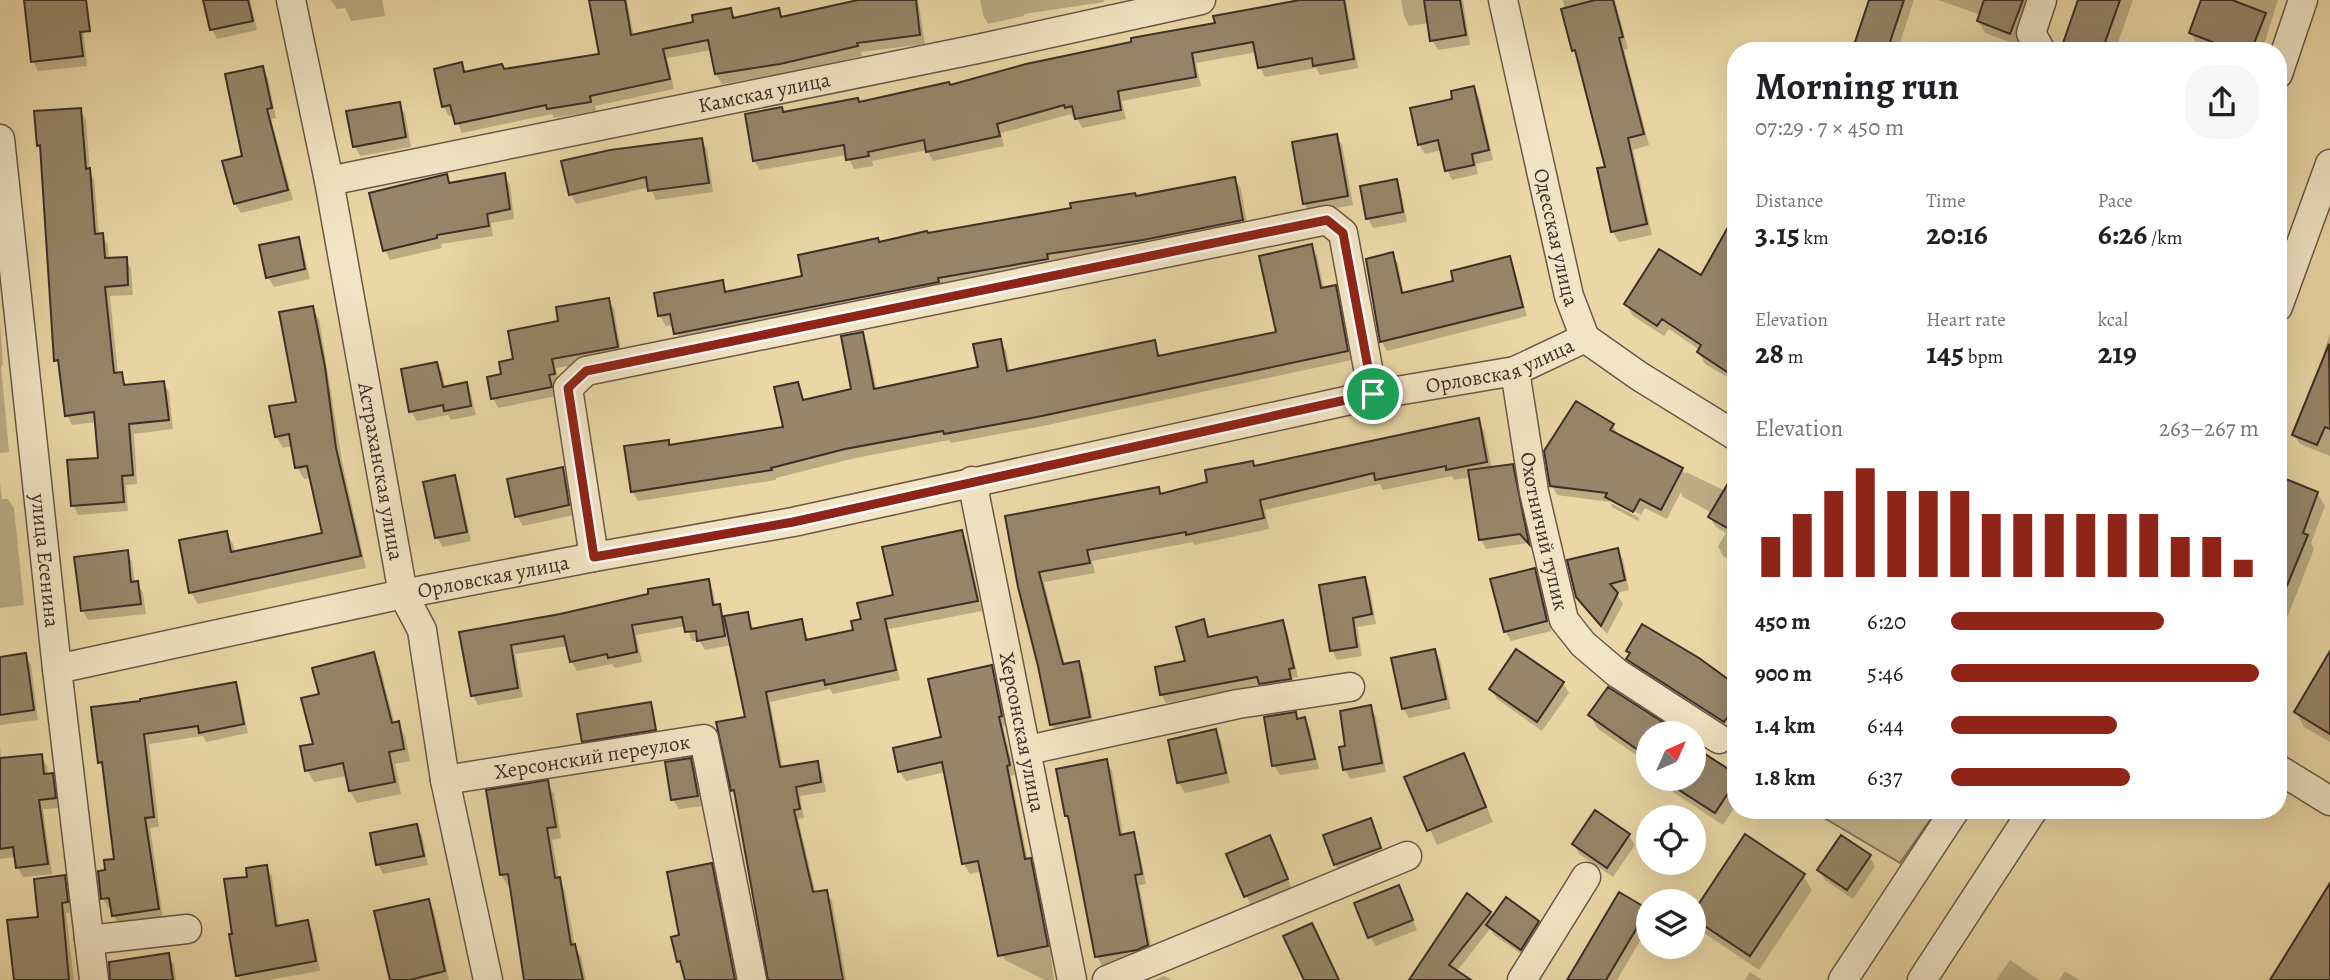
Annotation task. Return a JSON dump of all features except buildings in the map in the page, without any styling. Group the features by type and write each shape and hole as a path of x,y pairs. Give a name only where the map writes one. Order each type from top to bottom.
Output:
{"street":[{"name":"Астраханская улица","path":"291,0 329,181 403,594 422,631 445,780 488,980"},
{"name":"Камская улица","path":"329,181 982,48 1201,0"},
{"name":"Одесская улица","path":"1503,0 1569,296 1585,338"},
{"path":"2036,42 2031,33 2042,0"},
{"path":"2287,47 2303,0"},
{"name":"улица Есенина","path":"0,138 57,669 94,980"},
{"path":"2287,282 2330,164"},
{"path":"594,557 568,388 586,371 1327,220 1343,233 1373,394"},
{"name":"Орловская улица","path":"57,669 403,594 793,522 1373,394 1515,371 1585,338"},
{"path":"1585,338 1639,376 1727,430"},
{"name":"Охотничий тупик","path":"1515,371 1534,492 1564,620 1583,644 1617,673 1719,739"},
{"name":"Херсонская улица","path":"972,481 1072,980"},
{"path":"1028,750 1238,704 1350,687"},
{"name":"Херсонский переулок","path":"445,780 704,739 752,980"},
{"path":"2287,775 2330,801"},
{"path":"1843,980 1949,819"},
{"path":"1922,980 2027,819"},
{"path":"1107,980 1407,856"},
{"path":"1522,980 1586,877"},
{"path":"89,940 187,929"}],"shaded area":[{"path":"1826,819 1931,819 1900,863"}],"route":[{"path":"1327,220 1343,233 1373,394 793,522 594,557 568,388 586,371 1327,220"}]}
